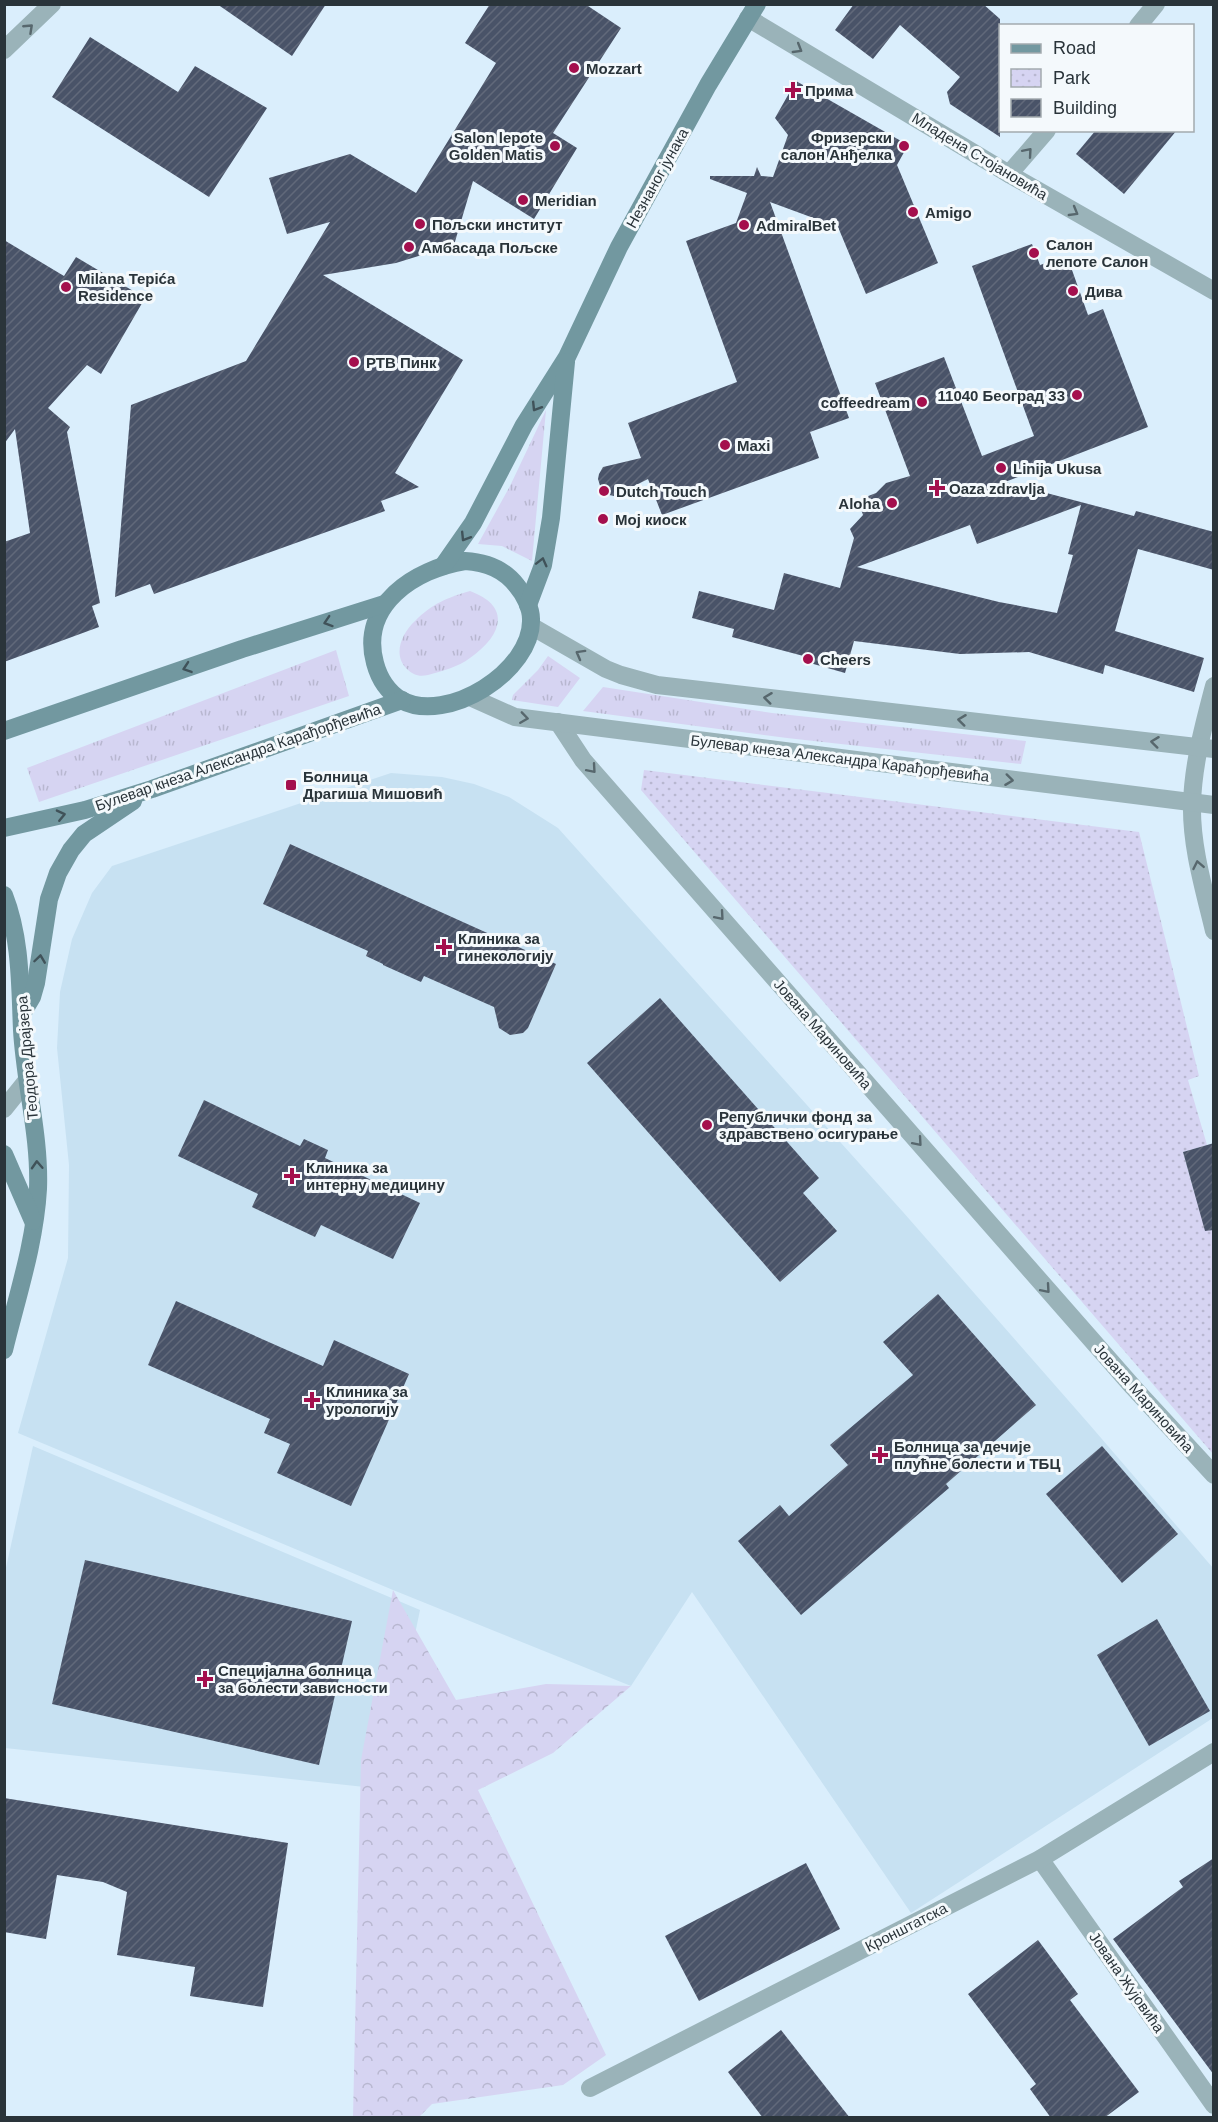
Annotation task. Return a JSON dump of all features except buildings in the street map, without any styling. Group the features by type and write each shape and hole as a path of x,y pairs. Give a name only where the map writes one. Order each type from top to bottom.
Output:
{"main road":[{"name":"Незнаног јунака","path":"443,566 473,523 524,425 567,357 619,247 708,85 753,11"},
{"name":"Незнаног јунака","path":"528,605 543,565 551,518 567,357"},
{"path":"4,731 242,649 384,604 410,583 443,566 465,561 478,561 491,566 513,581 522,592 528,605 531,626 527,641 510,666 489,685 457,702 429,706 414,705 402,700 386,686 380,677 374,659 373,629 384,604"},
{"name":"Булевар кнеза Александра Карађорђевића","path":"4,828 85,810 152,789 402,700"},
{"path":"22,1014 32,997 36,983 49,899 58,873 70,850 84,834 152,789"},
{"name":"Теодора Драјзера","path":"4,895 12,916 16,944 38,1188 34,1223 4,1350"},
{"path":"4,1154 34,1223"}],"street":[{"path":"4,50 52,4"},
{"path":"1140,24 1156,4"},
{"name":"Младена Стојановића","path":"753,11 1009,174 1214,291"},
{"path":"1009,174 1045,132"},
{"path":"531,626 606,669 657,685 1206,748"},
{"path":"1214,686 1206,748 1192,803 1194,840 1214,931"},
{"name":"Булевар кнеза Александра Карађорђевића","path":"470,697 515,717 1214,805"},
{"name":"Јована Мариновића","path":"558,722 583,760 1109,1360 1214,1475"},
{"path":"4,1109 27,1079"},
{"name":"Кронштатска","path":"590,2088 1040,1858 1214,1752"},
{"name":"Јована Жујовића","path":"1040,1858 1214,2105"}],"shaded area":[{"path":"391,773 442,777 474,784 509,797 558,828 903,1212 1213,1568 1213,1718 911,1913 692,1592 631,1686 393,1590 18,1433 68,1258 69,1165 57,1048 60,992 72,939 92,893 112,866"},
{"name":"Специјална болница за болести зависности","path":"33,1446 420,1610 383,1789 5,1748 5,1572"}],"green space":[{"path":"546,410 532,561 502,546 478,544 510,486"},
{"path":"470,591 484,598 497,613 498,622 489,640 470,658 450,668 425,676 409,671 400,657 400,644 410,626 434,605"},
{"path":"336,650 349,696 39,802 27,768"},
{"path":"548,656 580,678 558,707 512,700 513,695 538,670"},
{"path":"603,687 772,713 1026,741 1021,764 787,738 583,711"},
{"path":"644,770 1139,832 1199,1076 1188,1080 1207,1145 1183,1152 1194,1192 1213,1187 1213,1454 641,790"},
{"path":"393,1590 456,1700 546,1684 631,1686 553,1753 478,1790 606,2055 563,2085 432,2104 419,2117 353,2117 361,1760"}],"place":[{"name":"Mozzart","path":"574,68"},
{"name":"Прима","path":"793,90"},
{"name":"Salon lepote Golden Matis","path":"555,146"},
{"name":"Фризерски салон Анђелка","path":"904,146"},
{"name":"Meridian","path":"523,200"},
{"name":"Amigo","path":"913,212"},
{"name":"Пољски институт","path":"420,224"},
{"name":"AdmiralBet","path":"744,225"},
{"name":"Амбасада Пољске","path":"409,247"},
{"name":"Салон лепоте Салон","path":"1034,253"},
{"name":"Milana Tepića Residence","path":"66,287"},
{"name":"Дива","path":"1073,291"},
{"name":"РТВ Пинк","path":"354,362"},
{"name":"11040 Београд 33","path":"1077,395"},
{"name":"coffeedream","path":"922,402"},
{"name":"Maxi","path":"725,445"},
{"name":"Linija Ukusa","path":"1001,468"},
{"name":"Oaza zdravlja","path":"937,488"},
{"name":"Dutch Touch","path":"604,491"},
{"name":"Aloha","path":"892,503"},
{"name":"Мој киоск","path":"603,519"},
{"name":"Cheers","path":"808,659"},
{"name":"Болница Драгиша Мишовић","path":"291,785"},
{"name":"Клиника за гинекологију","path":"444,947"},
{"name":"Републички фонд за здравствено осигурање","path":"707,1125"},
{"name":"Клиника за интерну медицину","path":"292,1176"},
{"name":"Клиника за урологију","path":"312,1400"},
{"name":"Болница за дечије плућне болести и ТБЦ","path":"880,1455"},
{"name":"Специјална болница за болести зависности","path":"205,1679"}]}
